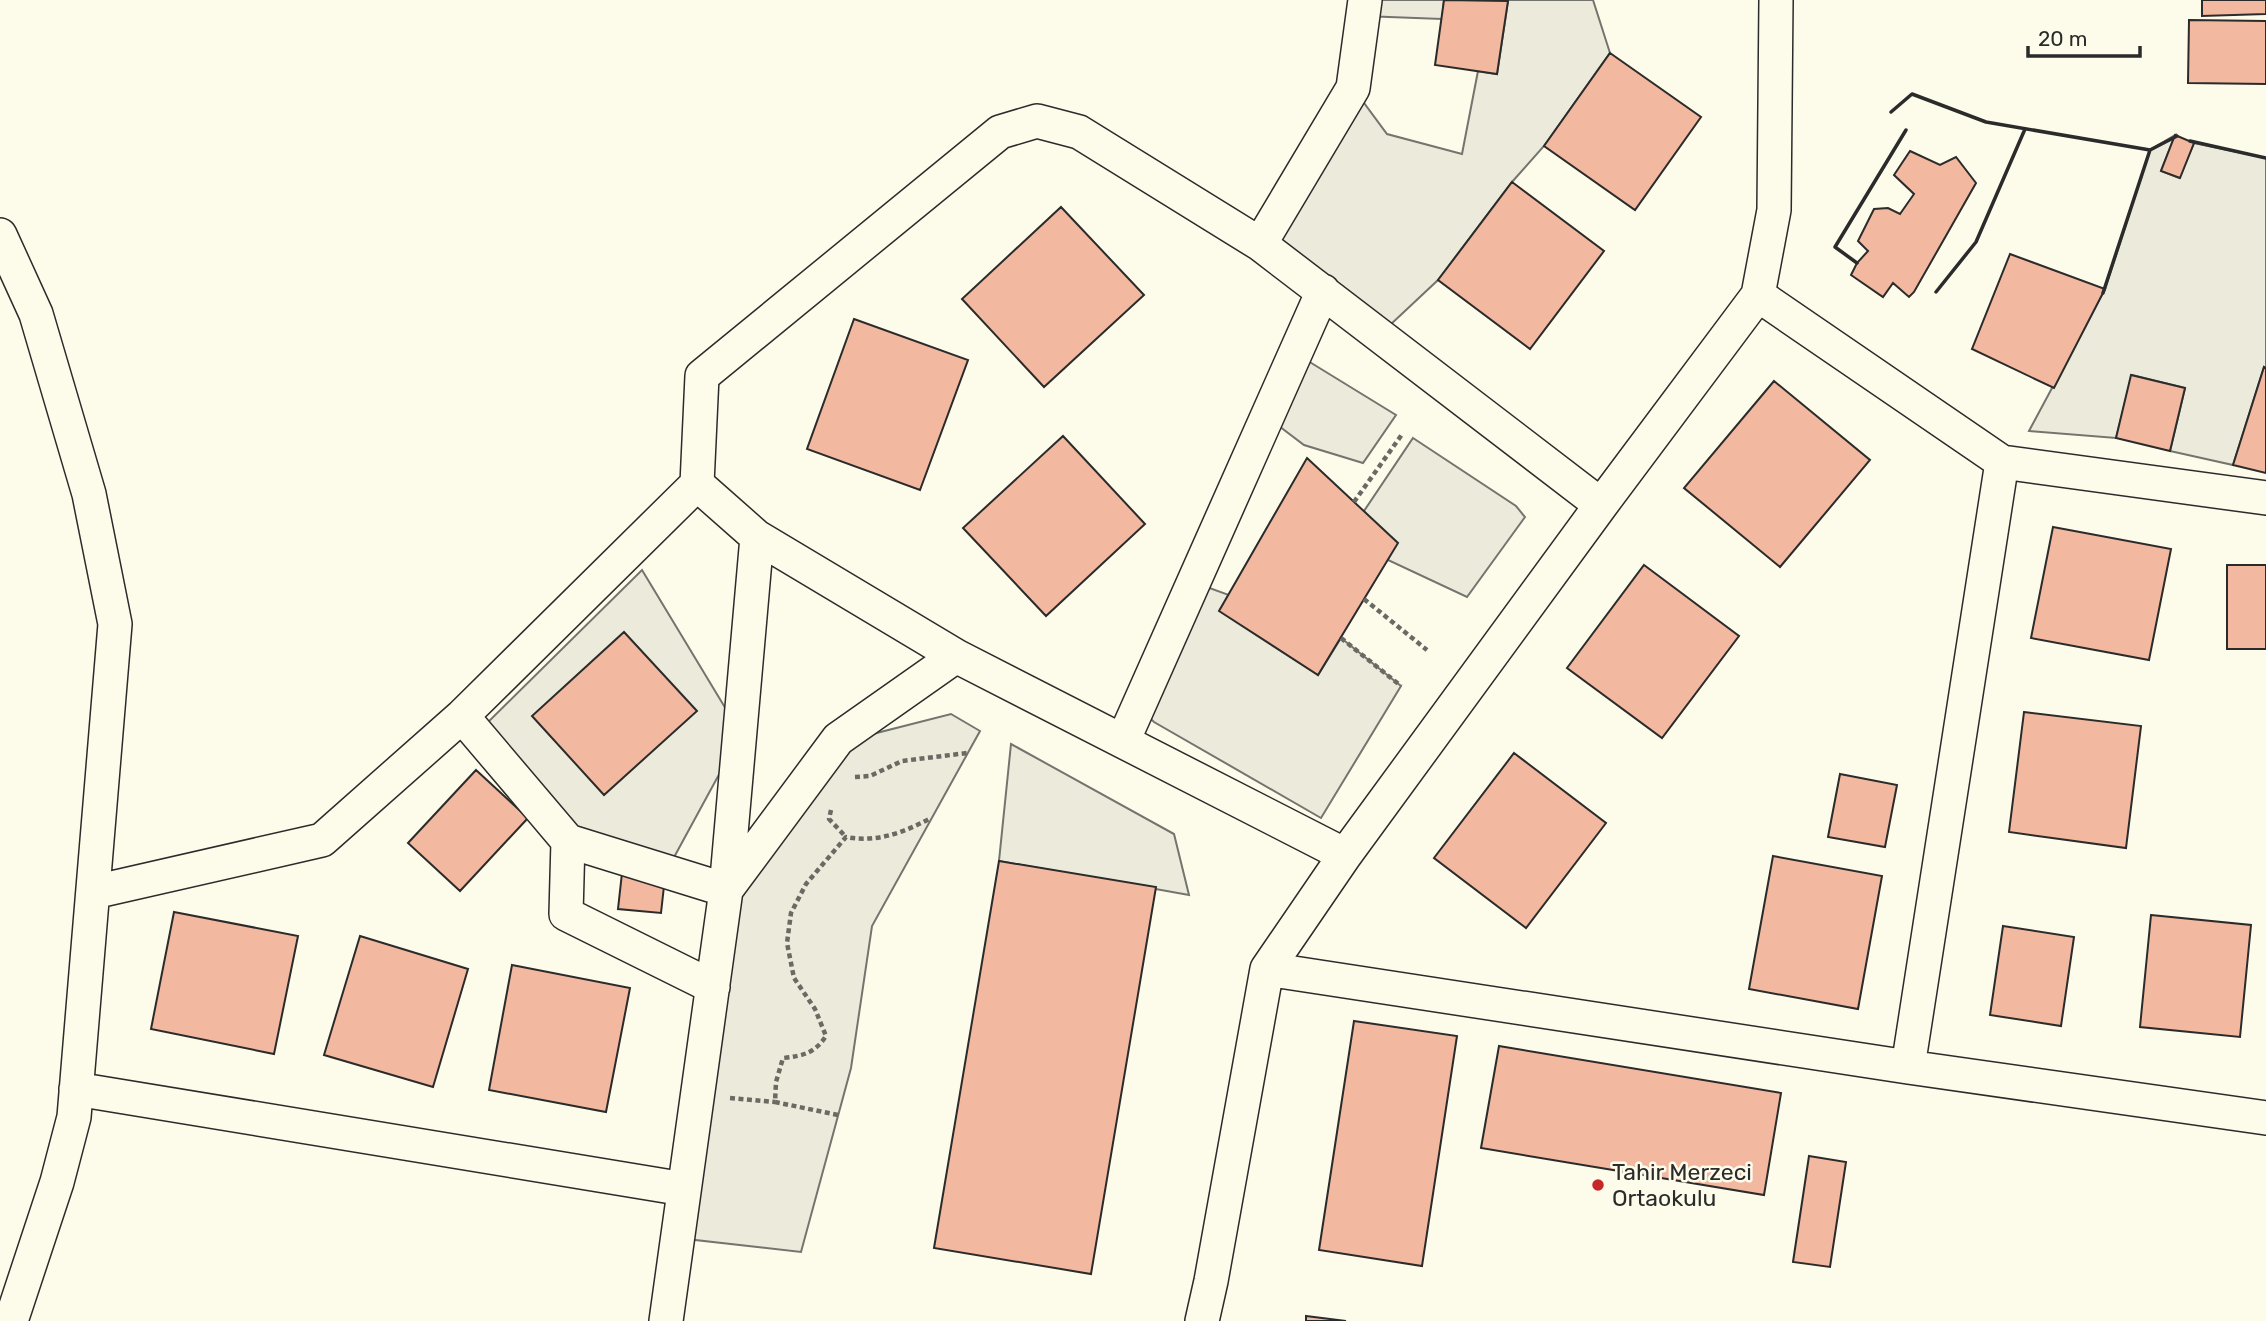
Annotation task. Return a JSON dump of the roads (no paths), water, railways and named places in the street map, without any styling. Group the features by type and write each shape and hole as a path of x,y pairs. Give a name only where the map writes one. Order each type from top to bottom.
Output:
{"street":[{"path":"1260,244 1353,88 1365,0"},
{"path":"1202,1321 1268,969 1345,855 1758,295 1774,210 1776,0"},
{"path":"94,892 322,840 463,716 697,484 702,376 1000,132 1037,121 1079,132 1260,244 1601,505"},
{"path":"0,234 36,314 89,494 115,624 74,1117 57,1182 11,1321"},
{"path":"1123,741 1322,291"},
{"path":"1758,295 2002,462 2266,498"},
{"path":"1908,1066 2002,462"},
{"path":"697,484 757,537 957,656 1345,855"},
{"path":"666,1321 726,890 757,537"},
{"path":"726,890 838,740 957,656"},
{"path":"463,716 568,841 726,890"},
{"path":"568,841 566,914 713,987"},
{"path":"1268,969 2266,1118"},
{"path":"76,1089 684,1189"}],"place":[{"name":"Tahir Merzeci Ortaokulu","path":"1598,1185"}]}
